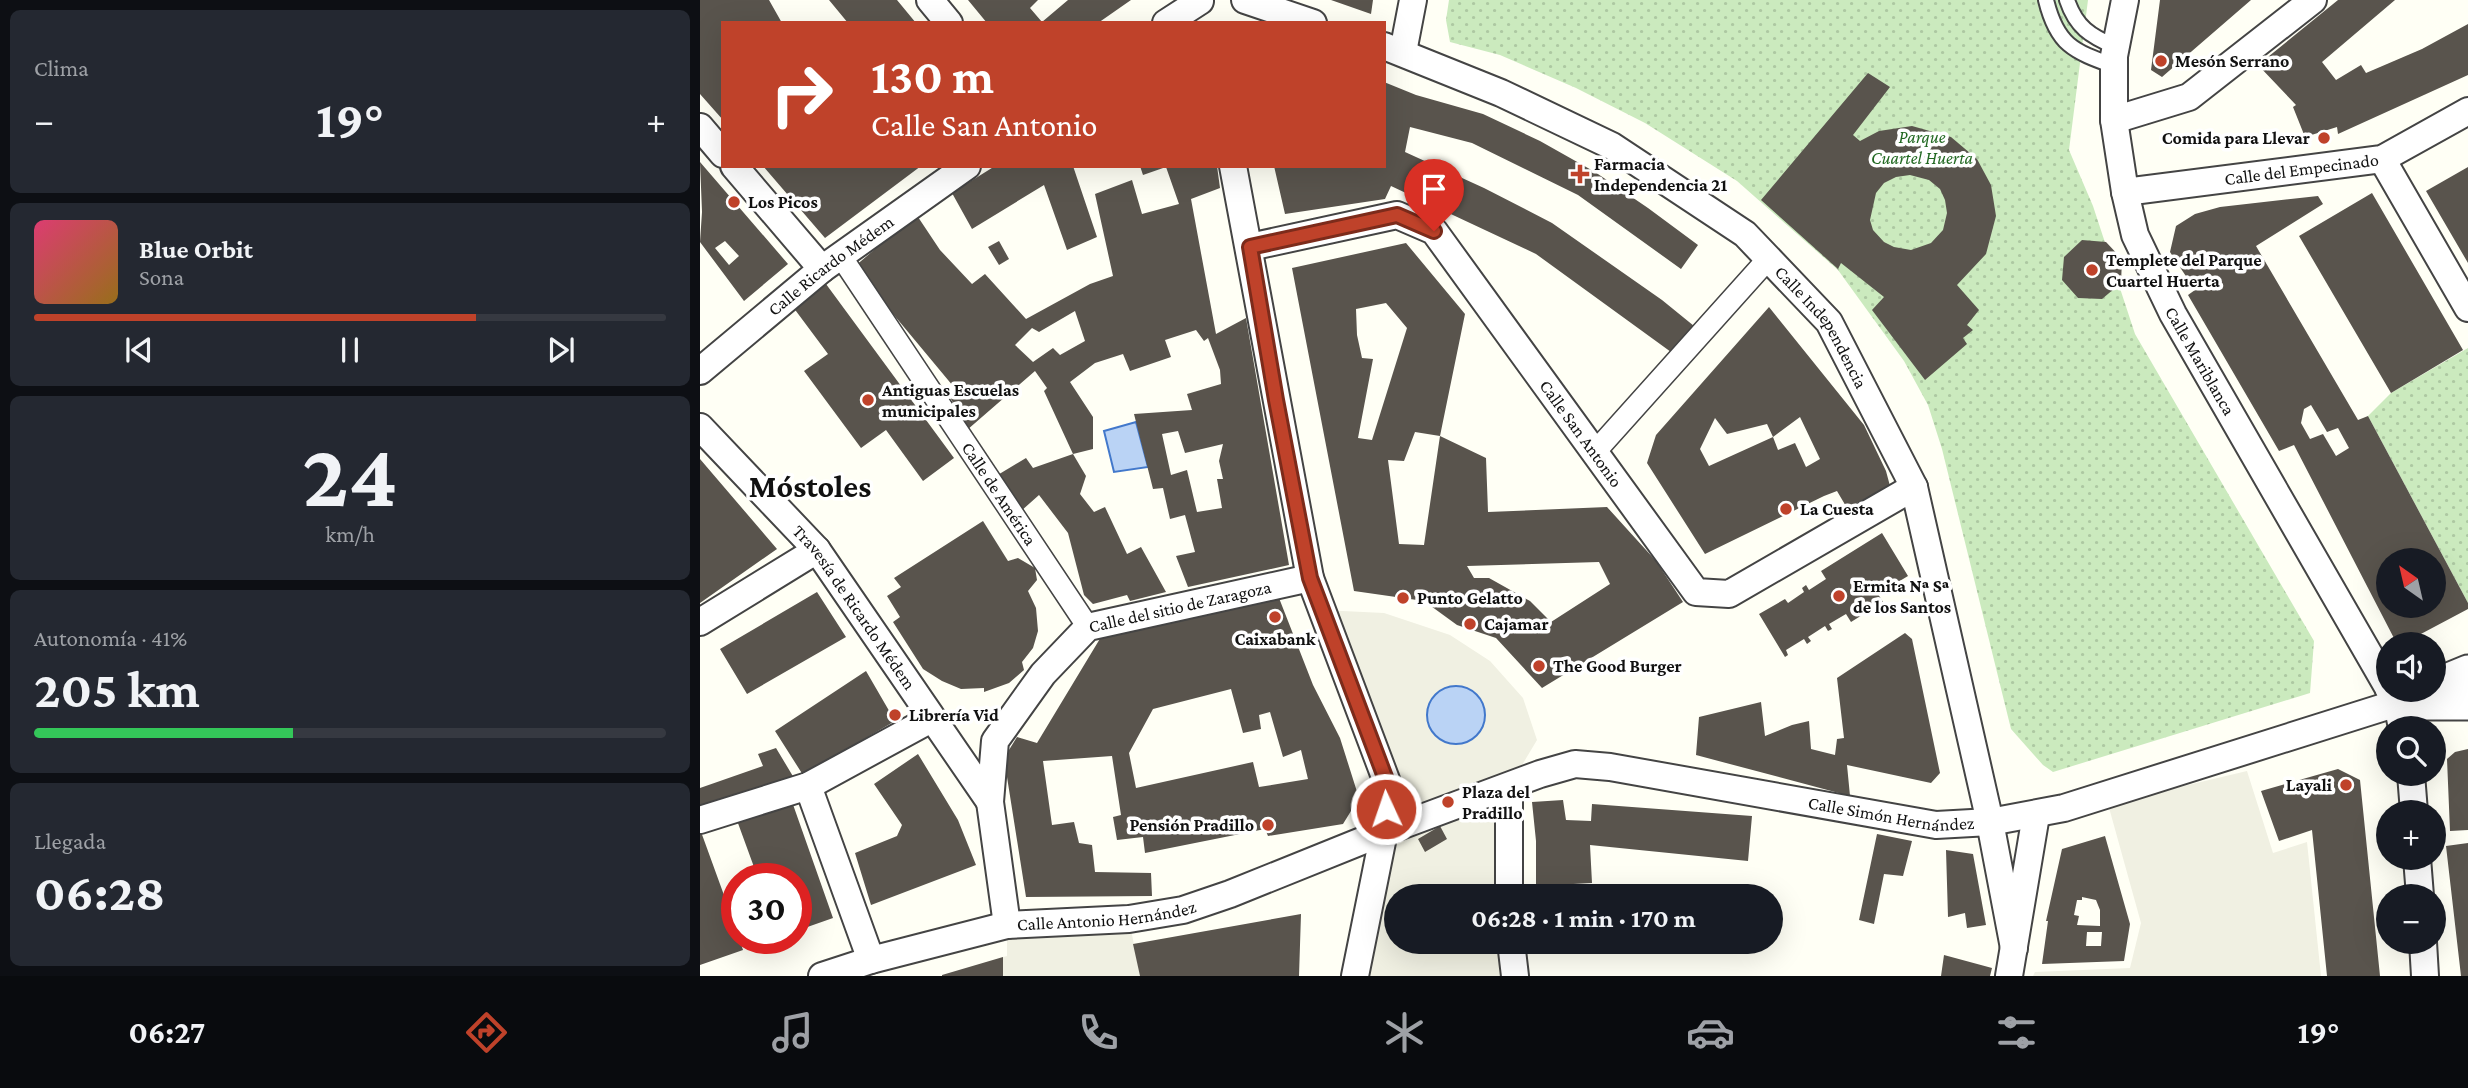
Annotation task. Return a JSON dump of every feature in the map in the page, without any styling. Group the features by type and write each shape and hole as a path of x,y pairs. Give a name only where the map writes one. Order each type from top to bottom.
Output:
{"street":[{"path":"930,0 947,21"},
{"path":"1169,21 1200,0 1212,0"},
{"path":"1200,0 1204,21"},
{"path":"1245,0 1307,21"},
{"path":"1394,49 1413,0"},
{"name":"Calle Mariblanca","path":"2125,0 2115,57 2113,120 2135,235 2155,279 2376,670"},
{"path":"2113,120 2189,97 2314,0"},
{"name":"Calle Independencia","path":"1394,49 1502,93 1612,146 1745,234 1829,322 1914,487 1990,822 2014,948"},
{"name":"Calle del Empecinado","path":"2125,192 2382,159 2468,111"},
{"path":"700,127 721,152"},
{"path":"2382,159 2468,308"},
{"name":"Calle de América","path":"736,168 831,262 1088,627"},
{"name":"Calle Ricardo Médem","path":"700,371 831,262 964,168"},
{"path":"1233,168 1310,578 1388,785 1384,832 1355,976"},
{"name":"Calle San Antonio","path":"1250,247 1397,215 1434,231 1696,592 1729,594 1914,487"},
{"path":"1594,453 1768,259"},
{"name":"Travesía de Ricardo Médem","path":"700,428 817,550 990,802"},
{"path":"700,622 817,550"},
{"name":"Calle del sitio de Zaragoza","path":"1007,925 990,802 995,741 1043,674 1088,627 1310,578"},
{"path":"2446,681 2468,672"},
{"name":"Calle Simón Hernández","path":"1384,832 1540,774 1575,764 1610,767 1936,825 1990,822 2036,815 2394,702 2468,703"},
{"path":"700,820 808,786 931,719"},
{"path":"808,786 870,960"},
{"path":"1509,787 1509,884"},
{"path":"2009,976 2036,815"},
{"name":"Calle Antonio Hernández","path":"822,976 870,960 1007,925 1129,919 1183,910 1384,832"},
{"path":"1512,954 1515,976"},
{"path":"2424,954 2425,976"}],"lane":[{"path":"2046,0 2051,20 2066,44 2089,57 2115,57"},
{"path":"2067,0 2074,19 2115,57"}],"green space":[{"name":"Parque Cuartel Huerta","path":"1449,0 2088,0 2069,150 2093,206 2135,334 2314,641 2310,693 2053,772 2043,765 2011,729 1942,449 1928,405 1904,361 1838,270 1737,181 1645,123 1576,88 1500,55 1450,42 1446,20"},
{"path":"2468,348 2468,603 2446,562 2446,548 2439,548 2368,416 2391,393"}],"shaded area":[{"name":"Plaza del Pradillo","path":"1322,610 1384,613 1450,635 1490,661 1523,698 1537,740 1509,787 1509,884 1384,884 1384,954 1512,954 1515,976 1355,976 1388,785"},
{"path":"2247,771 2273,853 2307,842 2321,976 2033,976 2035,972 2130,968 2141,923 2108,804"},
{"path":"1129,919 1140,976 1003,976 1003,957 1007,956 1007,925"}],"water":[{"path":"1136,422 1148,467 1114,472 1104,431"},
{"path":"1456,686 1472,691 1480,699 1485,715 1480,731 1472,739 1456,744 1440,739 1432,731 1427,715 1432,699 1440,691"}],"building":[{"path":"700,0 769,0 781,21 721,21 721,118 700,94"},
{"path":"829,0 897,0 914,21 846,21"},
{"path":"968,0 1038,0 1030,8 1041,21 985,21"},
{"path":"1068,0 1131,0 1101,21 1043,21"},
{"path":"1331,0 1373,0 1371,14"},
{"path":"2160,0 2251,0 2162,77 2151,70"},
{"path":"2338,0 2395,0 2322,62 2336,80 2361,65 2366,73 2422,49 2468,24 2468,75 2338,134 2337,127 2305,137 2293,107 2296,105 2258,65"},
{"path":"1868,73 1890,87 1853,135 1860,141 1879,131 1912,126 1951,137 1977,159 1991,185 1996,216 1986,254 1957,285 1979,310 1967,325 1973,330 1963,338 1967,344 1925,380 1872,310 1884,297 1841,263 1838,269 1761,200","holes":["1910,175 1929,180 1940,189 1945,200 1947,213 1943,230 1931,243 1911,250 1884,242 1873,230 1870,220 1876,193 1884,183 1896,177"]},
{"path":"1386,83 1416,95 1483,114 1540,141 1595,172 1698,245 1681,269 1578,195 1472,143 1410,127 1405,152 1552,223 1662,300 1694,326 1671,352 1536,254 1391,186 1385,199 1285,214 1274,168 1386,168"},
{"path":"700,162 788,264 744,301 700,242","holes":["725,241 739,256 729,265 715,248"]},
{"path":"2468,167 2468,263 2426,191"},
{"path":"765,168 918,168 825,238"},
{"path":"992,168 1074,168 1097,237 1067,250 1044,185 972,229 952,193"},
{"path":"1141,168 1163,168 1143,175"},
{"path":"1166,168 1217,168 1220,188 1191,199 1216,334 1246,318 1289,565 1188,587 1176,556 1195,552 1185,515 1170,519 1163,488 1153,489 1134,414 1192,410 1187,394 1221,384 1220,370 1208,338 1204,341 1196,330 1165,340 1171,357 1130,371 1123,354 1095,363 1070,382 1093,417 1093,449 1073,454 1044,391 1047,388 1035,371 967,430 951,399 958,392 854,267 918,217 940,250 972,284 985,274 1026,319 1090,284 1113,276 1095,194 1132,180 1142,214 1179,204","holes":["1075,311 1085,341 1060,355 1053,348 1033,362 1015,345 1032,328 1039,332","1178,431 1185,453 1223,444 1219,461 1223,479 1217,479 1222,508 1197,512 1187,470 1171,475 1162,434"]},
{"path":"2372,193 2463,350 2391,393 2299,236"},
{"path":"2318,196 2323,204 2256,246 2358,420 2368,416 2439,548 2376,548 2376,603 2294,445 2279,451 2188,295 2195,290 2170,252 2176,226 2195,214 2220,207","holes":["2311,405 2327,432 2338,428 2349,448 2336,456 2323,434 2310,439 2301,423 2304,409"]},
{"name":"Templete del Parque Cuartel Huerta","path":"2082,240 2106,242 2122,259 2121,283 2102,299 2078,298 2062,280 2064,257"},
{"path":"999,241 1009,259 999,265 988,247"},
{"path":"1406,243 1465,314 1440,436 1486,458 1488,512 1607,507 1656,561 1683,602 1542,688 1496,638 1457,625 1424,601 1354,591 1292,268","holes":["1386,303 1407,328 1372,440 1358,438 1373,359 1362,358 1357,335 1356,309","1415,432 1440,436 1424,545 1399,544 1388,460 1404,461","1599,562 1610,584 1551,622 1530,601 1489,578 1474,578 1467,566"]},
{"name":"Antiguas Escuelas municipales","path":"826,284 954,458 923,481 886,430 861,448 804,371 828,354 793,307"},
{"path":"1769,307 1864,425 1886,471 1890,486 1847,508 1837,491 1705,554 1647,463 1656,435","holes":["1800,417 1820,459 1806,467 1795,443 1778,450 1773,437","1715,418 1727,434 1767,424 1773,437 1709,466 1700,449"]},
{"path":"1073,454 1086,476 1080,494 1094,512 1105,507 1127,554 1141,547 1166,592 1130,601 1127,595 1093,604 1084,595 1068,533 1039,495 1021,511 996,476 1026,458 1033,468"},
{"path":"700,459 777,549 700,603"},
{"path":"983,521 1008,561 1018,558 1035,568 1037,580 1028,591 1036,608 1038,631 1033,648 1022,662 1024,670 1009,683 984,692 984,688 961,689 923,669 893,622 900,617 887,596 901,587 894,578"},
{"name":"Ermita Nª Sª de los Santos","path":"1882,533 1908,576 1878,594 1883,602 1851,622 1846,614 1829,624 1832,629 1828,631 1825,626 1808,637 1811,641 1807,644 1804,639 1786,650 1788,655 1785,657 1759,614 1785,599 1788,603 1804,592 1802,588 1806,585 1809,590 1826,579 1821,571"},
{"path":"2446,562 2468,603 2468,609 2425,632 2391,632 2384,618 2446,618"},
{"path":"817,592 846,637 747,694 720,649"},
{"path":"1279,598 1313,685 1340,738 1359,798 1343,824 1268,836 1265,829 1145,853 1143,837 1117,840 1113,817 1121,815 1112,756 1043,761 1052,825 1074,822 1079,843 1092,845 1095,872 1151,873 1152,896 1026,897 1004,758 1017,737 1037,743 1101,637","holes":["1231,689 1243,733 1261,729 1259,715 1270,712 1283,757 1301,750 1308,779 1259,787 1253,762 1136,788 1129,753 1153,709"]},
{"path":"1905,633 1912,639 1940,773 1931,783 1847,765 1850,796 1696,755 1699,717 1761,702 1765,736 1809,721 1811,749 1835,755 1837,739 1844,738 1837,678"},
{"path":"866,671 895,721 803,775 775,731"},
{"path":"776,748 794,778 700,812 700,788 763,766 758,754"},
{"path":"2468,749 2468,830 2450,831 2447,759 2455,752"},
{"path":"918,754 958,820 976,865 871,905 855,853 897,836 902,825 874,784"},
{"path":"2338,769 2360,780 2380,976 2327,976 2312,830 2279,841 2261,791"},
{"path":"790,796 833,918 812,925 812,863 753,863 735,815"},
{"path":"1563,800 1566,820 1591,821 1592,804 1752,816 1748,861 1590,845 1592,883 1536,884 1532,802"},
{"path":"1440,826 1447,839 1425,852 1418,839"},
{"path":"700,829 721,887 721,954 732,954 700,965"},
{"path":"1877,834 1912,841 1903,876 1884,874 1874,924 1859,920"},
{"path":"2105,836 2130,924 2124,961 2042,964 2046,921 2062,849","holes":["2082,897 2096,900 2100,910 2100,926 2077,925 2079,916 2074,915 2077,900 2082,900","2087,932 2102,932 2101,946 2086,946"]},
{"path":"2468,843 2468,976 2461,976 2446,846"},
{"path":"1946,850 1973,854 1986,925 1967,928 1965,913 1948,917"},
{"path":"1301,914 1299,976 1140,976 1133,944"},
{"path":"1944,955 1992,968 1990,976 1941,976"},
{"path":"1003,957 1003,976 942,976 942,975"}],"place":[{"name":"Mesón Serrano","path":"2161,61"},
{"name":"Comida para Llevar","path":"2324,138"},
{"name":"Farmacia Independencia 21","path":"1580,174"},
{"name":"Los Picos","path":"734,202"},
{"name":"Templete del Parque Cuartel Huerta","path":"2092,270"},
{"name":"Antiguas Escuelas municipales","path":"868,400"},
{"name":"La Cuesta","path":"1786,509"},
{"name":"Ermita Nª Sª de los Santos","path":"1839,596"},
{"name":"Punto Gelatto","path":"1403,598"},
{"name":"Caixabank","path":"1275,617"},
{"name":"Cajamar","path":"1470,624"},
{"name":"The Good Burger","path":"1539,666"},
{"name":"Librería Vid","path":"895,715"},
{"name":"Layali","path":"2346,785"},
{"name":"Plaza del Pradillo","path":"1448,802"},
{"name":"Pensión Pradillo","path":"1268,825"}],"district":[{"name":"Móstoles","path":"810,486"}],"route":[{"path":"1386,809 1388,785 1310,578 1250,247 1397,215 1434,231"}]}
